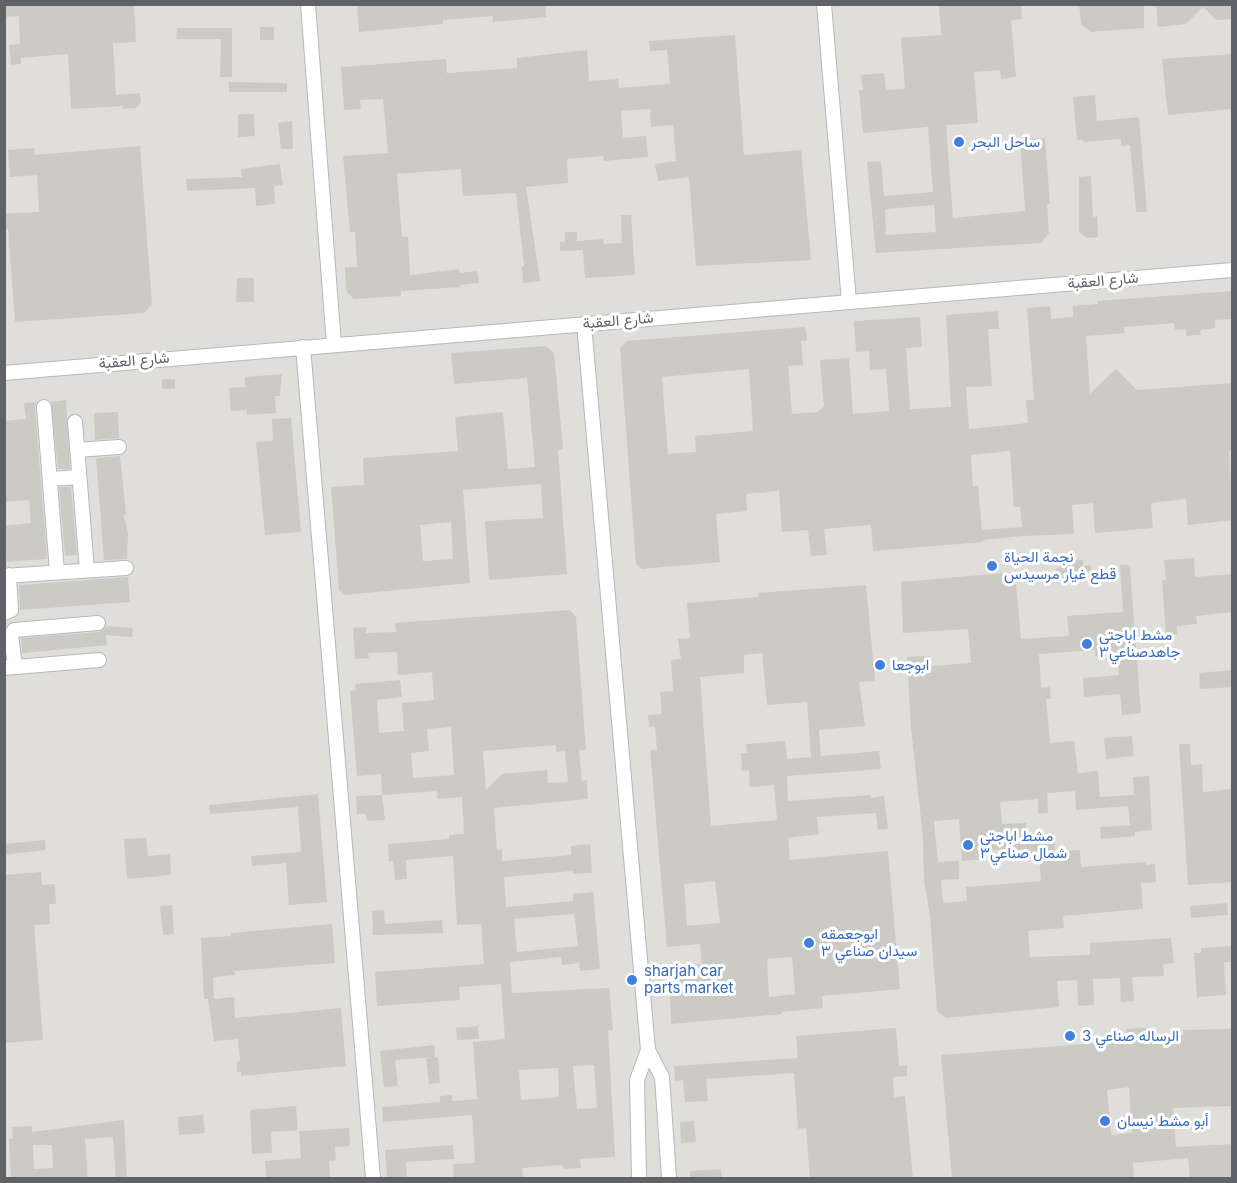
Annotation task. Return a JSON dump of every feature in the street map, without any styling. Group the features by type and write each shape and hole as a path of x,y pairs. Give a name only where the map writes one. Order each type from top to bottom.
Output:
{"street":[{"path":"308,4 334,345"},
{"path":"824,4 849,302"},
{"name":"شارع العقبة","path":"4,373 1233,270"},
{"path":"584,324 648,1050 662,1077 669,1179"},
{"path":"303,347 374,1179"},
{"path":"44,407 57,572"},
{"path":"75,422 87,570"},
{"path":"77,450 119,447"},
{"path":"50,479 79,477"},
{"path":"4,613 11,610 7,576 126,567"},
{"path":"98,623 14,630 11,634 10,667 99,660"},
{"path":"639,1179 637,1080 648,1050"}],"shaded area":[{"path":"5,5 1232,5 1232,1178 5,1178"}],"building":[{"path":"134,4 136,42 113,43 116,95 140,93 141,102 136,108 123,109 123,106 71,109 68,54 21,58 21,64 11,65 9,45 20,44 19,16 4,17 4,5"},
{"path":"357,4 545,4 546,17 493,22 493,16 443,20 443,24 359,32"},
{"path":"939,4 1021,4 1022,19 1011,20 1016,77 1001,79 1000,70 974,72 978,123 946,125 953,218 1025,211 1020,139 1045,138 1050,204 1047,204 1049,233 1041,243 876,253 867,162 881,161 884,196 933,192 928,127 863,133 859,90 863,90 861,75 884,73 886,90 905,89 901,38 941,35","holes":["934,205 936,232 886,235 885,209"]},
{"path":"1079,4 1144,4 1144,28 1091,32 1081,25"},
{"path":"1156,4 1233,4 1233,19 1217,20 1203,7 1186,24 1158,27"},
{"path":"260,27 274,27 274,40 260,40"},
{"path":"177,28 232,28 232,77 220,77 221,39 176,39"},
{"path":"735,35 744,155 801,150 811,260 696,266 689,177 658,181 655,164 676,161 673,125 651,127 650,109 621,111 623,138 646,136 648,157 604,161 603,156 567,159 568,183 526,187 540,281 523,283 522,266 524,266 516,193 463,196 461,169 397,174 402,237 408,237 410,275 459,269 460,273 477,271 479,283 460,285 461,287 401,291 401,296 354,299 346,291 345,267 357,267 355,232 350,232 343,156 388,153 383,99 360,100 361,109 344,110 341,67 446,59 447,73 517,68 517,58 587,50 589,81 618,79 619,88 670,84 667,50 650,51 649,41"},
{"path":"1233,54 1233,109 1168,115 1162,59"},
{"path":"229,82 287,83 287,92 229,92"},
{"path":"1095,95 1097,121 1139,117 1147,212 1136,212 1130,145 1121,146 1121,139 1083,142 1083,140 1077,140 1073,97"},
{"path":"238,114 254,114 255,136 238,137"},
{"path":"292,121 293,149 281,149 278,123"},
{"path":"140,146 152,304 144,313 15,322 8,229 4,229 4,214 39,212 37,175 10,177 8,150 34,148 35,155"},
{"path":"280,164 283,185 274,186 275,204 256,206 255,188 187,191 186,179 242,177 241,169"},
{"path":"1091,176 1093,217 1097,216 1098,237 1087,238 1079,232 1079,177"},
{"path":"621,215 631,215 635,275 585,278 583,250 560,251 560,242 565,242 565,232 577,232 577,241 603,239 604,244 622,243"},
{"path":"237,278 254,278 254,302 236,302"},
{"path":"1233,291 1233,319 1215,320 1215,328 1200,330 1201,335 1186,336 1186,329 1175,330 1174,323 1124,327 1125,333 1086,336 1090,394 1116,369 1137,390 1233,383 1233,451 1229,451 1233,520 1188,525 1186,499 1151,503 1153,528 1095,533 1093,503 1072,505 1074,534 1023,536 983,540 983,542 873,551 871,525 824,529 827,555 811,556 808,530 782,532 779,491 746,494 747,511 716,514 720,562 642,569 636,564 620,348 627,341 805,327 807,340 801,341 803,365 788,366 792,414 818,412 824,406 820,360 849,358 853,414 889,411 886,369 870,370 869,351 856,352 854,321 920,317 922,347 906,348 910,409 951,407 946,315 998,311 999,329 988,329 992,386 966,387 969,429 1028,423 1026,400 1034,400 1027,308 1050,306 1051,319 1073,317 1073,306 1098,304 1098,301","holes":["749,369 753,431 695,436 696,452 668,454 662,377","1010,451 1014,507 1020,507 1022,527 982,530 978,486 973,487 971,455"]},
{"path":"546,346 554,353 563,449 558,450 567,574 489,580 485,521 543,518 541,484 463,490 470,583 345,595 339,590 331,487 364,485 363,458 458,451 455,417 503,412 508,469 535,467 527,378 454,384 451,353","holes":["451,522 453,559 423,561 420,525"]},
{"path":"282,374 280,396 275,396 276,413 247,415 247,410 231,411 229,388 245,387 245,377"},
{"path":"162,379 175,379 175,389 162,389"},
{"path":"66,400 70,469 58,469 51,402"},
{"path":"37,402 35,408 47,559 7,562 4,526 31,523 29,500 4,502 4,421 26,419 24,403"},
{"path":"118,412 119,438 95,440 94,413"},
{"path":"291,418 301,532 265,535 256,442 273,441 272,419"},
{"path":"120,456 126,513 124,516 128,534 127,559 104,560 96,458"},
{"path":"59,487 71,487 77,555 65,556"},
{"path":"1194,558 1195,577 1233,574 1233,612 1196,616 1197,624 1177,626 1177,634 1166,635 1162,580 1166,580 1164,560"},
{"path":"1083,560 1083,566 1091,565 1091,576 1057,578 1056,568 1060,567 1060,561"},
{"path":"1120,565 1127,565 1130,568 1141,713 1122,715 1120,694 1084,697 1083,678 1119,675 1117,654 1095,656 1095,650 1039,654 1041,688 1050,687 1051,699 1046,699 1050,743 1074,741 1078,773 1098,771 1100,797 1134,795 1133,777 1149,776 1152,830 1135,832 1135,836 1101,839 1100,827 1130,825 1128,806 1076,810 1075,791 1047,793 1048,813 1038,814 1038,799 1000,802 1002,824 1026,823 1027,833 1054,833 1055,852 1080,850 1081,867 1145,862 1146,865 1155,864 1156,882 1141,883 1143,909 1063,916 1064,928 1028,931 1030,957 1090,955 1090,943 1171,938 1174,963 1163,964 1164,976 1132,977 1134,1001 1121,1002 1120,978 1093,979 1094,1005 1078,1006 1077,980 1057,981 1059,1007 946,1018 937,1011 930,916 924,881 923,838 911,728 907,657 930,656 931,666 971,663 968,629 903,633 901,582 1015,572 1021,639 1069,636 1067,616 1123,612","holes":["959,819 962,861 985,859 984,851 1006,849 1006,853 1024,852 1024,858 1039,857 1041,881 966,887 967,901 943,903 941,880 959,879 959,861 938,862 934,821"]},
{"path":"128,577 130,602 20,610 19,585"},
{"path":"866,585 875,681 859,682 865,726 819,730 821,756 879,751 881,769 787,776 788,801 884,796 888,829 878,830 876,813 817,817 819,834 788,838 790,860 888,851 900,989 822,996 823,1008 671,1024 669,967 702,964 700,944 667,947 650,750 657,750 655,726 649,727 648,715 662,714 660,692 673,691 671,660 681,659 678,639 690,638 687,603 758,597 758,593","holes":["762,653 767,705 807,702 811,757 787,759 785,741 746,744 747,753 741,753 742,771 749,770 750,787 774,785 777,820 711,826 700,677 744,673 744,655","715,881 720,923 687,926 684,884","792,957 795,994 769,997 767,959"]},
{"path":"570,610 576,617 586,750 579,750 582,781 587,780 588,799 494,808 497,850 502,849 502,861 571,855 571,846 590,844 592,873 573,874 573,871 504,877 506,907 573,901 573,894 593,892 600,969 580,971 579,963 562,965 561,957 510,962 512,993 609,988 613,1030 608,1030 615,1157 580,1159 581,1168 563,1169 563,1165 522,1168 523,1177 454,1179 453,1164 475,1163 472,1115 383,1122 382,1107 440,1102 440,1096 452,1095 452,1101 477,1099 473,1042 505,1039 501,984 459,987 460,1000 377,1006 375,972 484,964 481,924 457,925 453,856 406,860 407,879 395,880 393,861 389,861 388,844 449,839 449,835 464,834 462,797 438,799 437,791 382,795 381,774 357,776 350,691 356,690 355,684 400,680 402,697 377,700 379,733 404,731 402,703 434,700 432,672 398,675 397,652 368,653 369,658 355,659 353,628 366,627 366,633 396,632 395,623","holes":["451,727 454,775 413,778 411,753 429,751 427,729","556,745 556,752 565,751 568,782 548,783 547,770 502,774 486,790 483,751","574,914 578,946 517,952 514,919","594,1065 597,1108 577,1109 573,1066","558,1068 559,1097 521,1100 519,1070"]},
{"path":"108,626 133,628 132,637 106,635 107,645 22,653 21,638 99,632"},
{"path":"1233,670 1233,687 1200,689 1199,673"},
{"path":"1132,736 1134,756 1106,759 1104,738"},
{"path":"1179,744 1190,744 1191,765 1202,764 1203,792 1233,789 1233,882 1188,885"},
{"path":"318,794 327,902 289,905 286,863 252,866 251,856 301,852 298,807 210,814 209,805"},
{"path":"382,795 385,820 367,821 366,814 357,814 356,796"},
{"path":"146,838 148,856 170,854 171,875 127,879 124,839"},
{"path":"45,840 46,850 4,855 4,844"},
{"path":"41,872 42,885 55,884 56,904 49,904 50,924 34,925 43,1040 4,1043 4,875"},
{"path":"1227,903 1228,915 1191,918 1190,906"},
{"path":"172,905 174,934 163,935 160,906"},
{"path":"384,910 385,924 442,920 443,933 373,935 372,911"},
{"path":"332,924 335,963 234,971 235,975 213,977 214,999 234,997 235,1018 341,1008 346,1066 241,1076 241,1071 237,1072 237,1062 240,1061 238,1039 214,1041 208,999 204,999 201,938"},
{"path":"1233,946 1233,962 1224,962 1226,995 1197,997 1194,953 1201,953 1201,948"},
{"path":"478,1026 479,1039 457,1040 456,1028"},
{"path":"1148,1027 1149,1038 1184,1035 1183,1030 1233,1029 1233,1106 1173,1108 1176,1147 1233,1144 1233,1179 1190,1179 1188,1158 1133,1163 1134,1179 952,1179 941,1055 1125,1041 1126,1029","holes":["1129,1087 1132,1133 1111,1135 1107,1090"]},
{"path":"896,1028 899,1066 907,1065 907,1076 893,1077 894,1097 905,1096 913,1178 810,1179 806,1128 798,1129 794,1073 706,1079 708,1101 685,1102 683,1080 675,1081 674,1066 798,1058 796,1036"},
{"path":"434,1045 435,1057 395,1060 398,1086 384,1087 380,1051"},
{"path":"426,1057 438,1057 440,1083 429,1084"},
{"path":"296,1106 298,1130 271,1132 272,1153 252,1154 250,1110"},
{"path":"203,1115 205,1133 179,1135 178,1117"},
{"path":"124,1120 127,1179 116,1179 113,1137 85,1139 88,1179 11,1179 9,1139 13,1139 12,1127 32,1126 32,1132","holes":["33,1145 52,1145 53,1168 34,1169"]},
{"path":"694,1121 696,1142 681,1143 680,1122"},
{"path":"349,1128 350,1146 335,1147 336,1160 329,1161 330,1179 266,1179 265,1161 301,1158 299,1131"},
{"path":"453,1145 454,1159 406,1162 407,1179 387,1179 385,1150"},
{"path":"721,1169 722,1179 690,1179 690,1171"}],"place":[{"name":"ساحل البحر","path":"959,142"},
{"name":"نجمة الحياة قطع غيار مرسيدس","path":"992,566"},
{"name":"مشط اباجتي جاهدصناعي٣","path":"1087,644"},
{"name":"ابوجعا","path":"880,665"},
{"name":"مشط اباجتي شمال صناعي٣","path":"968,845"},
{"name":"ابوجعمقه سيدان صناعي ٣","path":"809,943"},
{"name":"sharjah car parts market","path":"632,980"},
{"name":"الرساله صناعي 3","path":"1070,1036"},
{"name":"أبو مشط نيسان","path":"1105,1121"}]}
